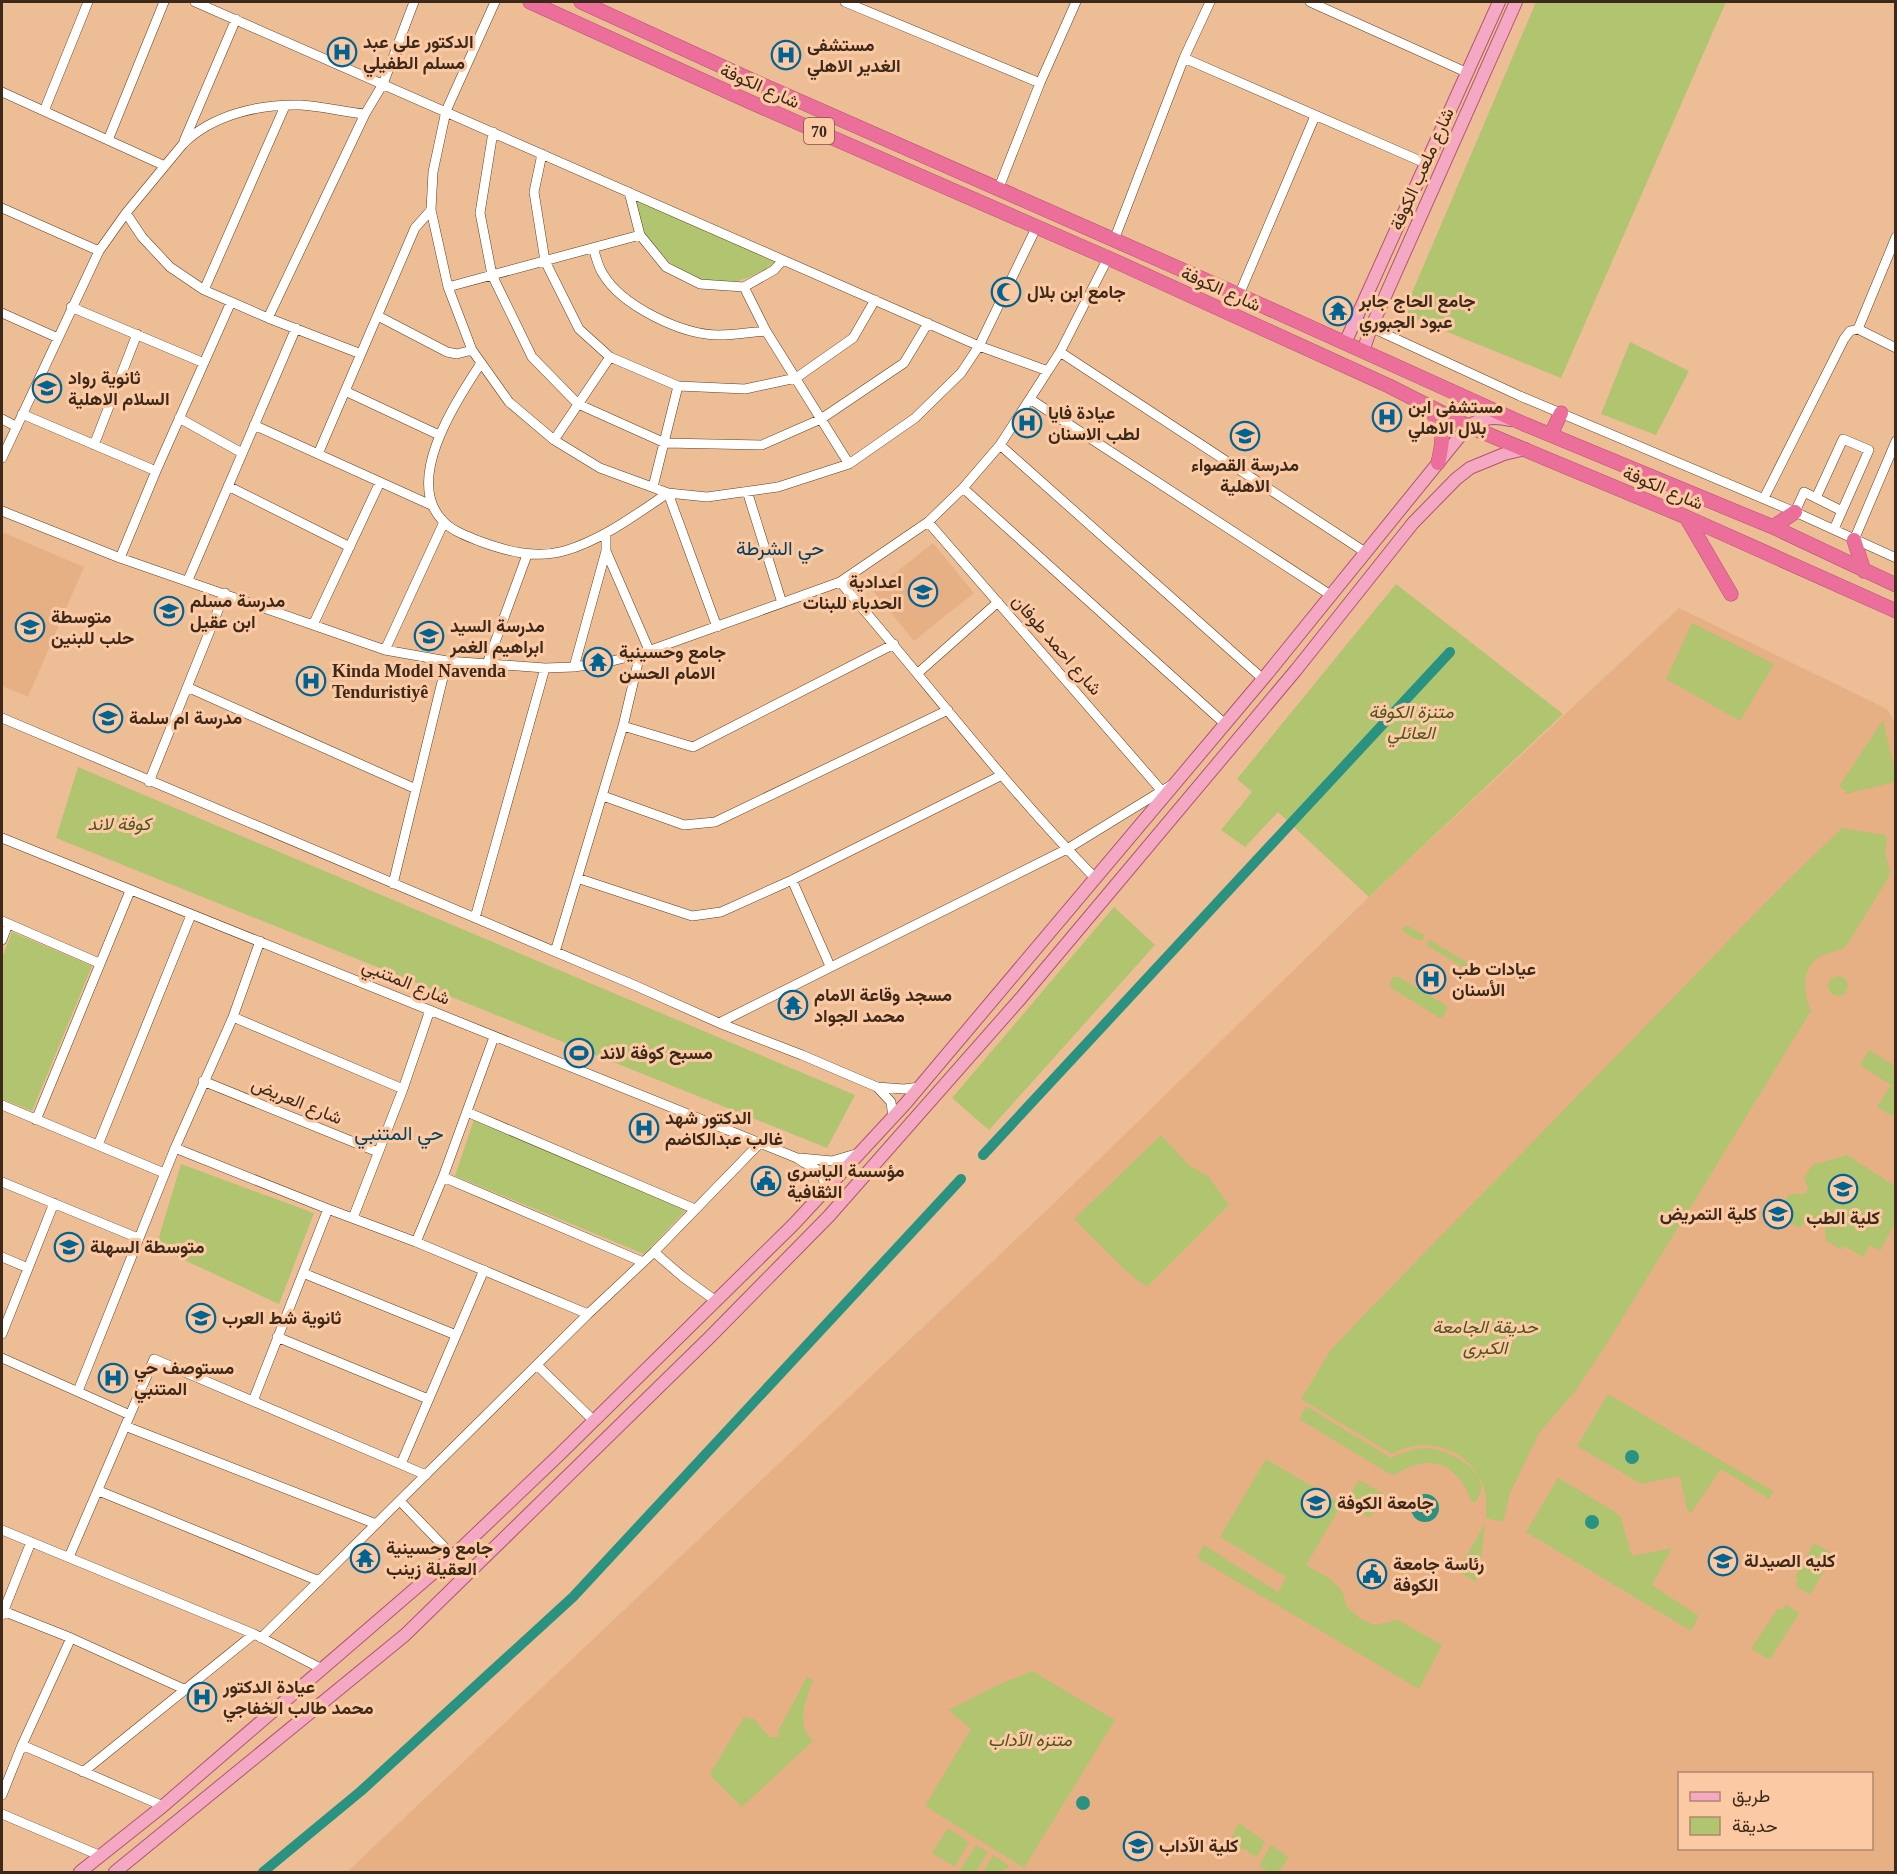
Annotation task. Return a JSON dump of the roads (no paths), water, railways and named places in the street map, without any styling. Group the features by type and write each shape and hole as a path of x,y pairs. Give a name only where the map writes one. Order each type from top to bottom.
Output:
{"highway":[{"name":"شارع الكوفة","path":"530,2 762,107 1108,258 1389,386 1468,426 1686,517 1896,611"},
{"name":"شارع الكوفة","path":"581,2 1524,424 1773,527 1896,585"},
{"path":"696,77 706,76 729,84 734,79 734,75 726,68"},
{"path":"762,107 755,99 758,92 799,101"},
{"path":"1389,386 1396,376 1393,364"},
{"path":"1427,406 1441,425 1438,463"},
{"path":"1551,434 1561,413"},
{"path":"1773,527 1796,512"},
{"path":"1686,517 1731,594"},
{"path":"1790,563 1802,553 1802,540"},
{"path":"1854,540 1864,571"},
{"path":"1834,583 1835,570 1844,560"}],"main road":[{"name":"شارع ملعب الكوفة","path":"1345,343 1499,2"},
{"name":"شارع ملعب الكوفة","path":"1363,351 1371,328 1516,2"},
{"path":"1490,21 1496,28 1505,27"},
{"path":"1478,50 1487,49 1493,56"},
{"path":"80,1872 164,1806 468,1542 716,1301 825,1190 920,1087 1263,680 1468,426 1480,419 1491,417 1524,424"},
{"path":"115,1872 405,1635 659,1388 829,1216 1021,998 1296,670 1413,524 1456,479 1470,468 1504,454 1525,449"},
{"path":"1419,486 1428,485 1432,488 1436,496 1434,502"},
{"path":"1119,850 1129,850 1134,856 1134,861"},
{"path":"468,1542 469,1550 474,1556 485,1558"},
{"path":"450,1558 462,1567 464,1575 460,1582"}],"street":[{"path":"44,111 88,2"},
{"path":"108,140 164,2"},
{"path":"195,2 979,346 1048,371"},
{"path":"268,318 365,114 383,84 414,2"},
{"path":"495,2 446,111 433,172 431,210 448,287 472,350 509,402 554,440 600,468 668,493 707,497 778,487 849,464 915,418 961,373 979,346 1037,226"},
{"path":"845,2 1040,83"},
{"path":"998,190 1075,2"},
{"path":"1114,240 1184,58 1210,2"},
{"path":"1310,2 1468,73"},
{"path":"183,144 236,19"},
{"path":"1184,58 1425,163"},
{"path":"2,92 165,166"},
{"path":"204,290 285,106"},
{"path":"2,458 99,251 126,213 191,136 224,117 261,108 318,107 365,114"},
{"path":"1239,295 1315,116"},
{"path":"493,132 480,213 492,275 532,357 578,404 664,443 762,445 821,419 904,363 928,323"},
{"path":"542,154 534,192 545,261 579,329 610,357 678,386 745,389 796,378 853,338 875,300"},
{"path":"629,192 640,235 666,267 700,284 744,287 774,270 783,260"},
{"path":"2,208 99,251"},
{"path":"318,454 415,228 431,210"},
{"path":"126,213 142,237 170,267 204,290 361,354"},
{"path":"448,287 640,235"},
{"path":"1858,329 1896,237"},
{"path":"593,248 602,273 614,289 635,307 685,329 718,335 766,331"},
{"path":"2,511 120,558 225,592 385,650 447,661 544,668 574,667 644,652 840,582 928,522 963,488 1000,445 1060,352 1108,258"},
{"path":"744,287 766,331 849,464"},
{"path":"120,558 231,302"},
{"path":"71,307 204,363"},
{"path":"2,313 58,338"},
{"path":"378,316 447,352 457,354 472,350"},
{"path":"1355,320 1561,413 1764,498 1896,558"},
{"path":"188,580 296,328"},
{"path":"1764,498 1850,331 1858,329 1896,348"},
{"path":"94,445 137,334"},
{"path":"1060,352 1365,552"},
{"path":"554,440 610,357"},
{"path":"481,363 439,435 430,463 428,487 431,505 444,522 462,534 527,555 563,551 606,534 668,493"},
{"path":"653,487 678,386"},
{"path":"345,391 439,435"},
{"path":"1030,399 1332,596"},
{"path":"22,414 156,471"},
{"path":"179,418 242,453"},
{"path":"2,419 17,427"},
{"path":"254,425 431,505"},
{"path":"1816,498 1844,439 1869,450 1834,529"},
{"path":"1854,540 1896,441"},
{"path":"1000,445 1263,680"},
{"path":"312,625 380,482"},
{"path":"228,486 350,547"},
{"path":"963,488 1225,724"},
{"path":"747,491 782,603"},
{"path":"1796,512 1804,492 1842,511"},
{"path":"668,493 717,627"},
{"path":"385,650 444,522"},
{"name":"شارع احمد طوفان","path":"928,522 1161,790"},
{"path":"574,667 606,551 606,534"},
{"path":"555,952 644,652 606,551"},
{"path":"487,664 527,555"},
{"path":"840,582 1002,775 1095,878"},
{"path":"149,782 225,592"},
{"path":"918,673 998,602"},
{"path":"623,726 693,747 894,644"},
{"path":"393,884 447,661"},
{"path":"475,918 544,668"},
{"path":"187,687 416,789"},
{"path":"603,796 684,825 715,822 948,710"},
{"path":"2,718 719,1023 877,1087 904,1089 920,1087"},
{"path":"577,878 692,916 721,912 792,880 1002,775"},
{"path":"719,1023 1067,849 1177,782"},
{"name":"شارع المتنبي","path":"2,838 797,1158 820,1170 824,1178 825,1190"},
{"path":"792,880 830,966"},
{"path":"36,1120 130,891"},
{"path":"98,1145 191,915"},
{"path":"2,940 5,922 99,963"},
{"path":"78,1391 164,1173 232,1017 260,941"},
{"path":"352,1218 403,1089 430,1010"},
{"path":"232,1017 403,1089"},
{"path":"416,1242 443,1177 494,1037"},
{"name":"شارع العريض","path":"203,1081 378,1152"},
{"path":"877,1087 891,1102 893,1118"},
{"path":"2,1105 164,1173"},
{"path":"467,1112 695,1209"},
{"path":"83,1772 258,1636 319,1581 588,1314 654,1252 760,1143"},
{"path":"175,1148 416,1242 588,1314"},
{"name":"شارع المتنبي","path":"797,1158 832,1161 860,1153"},
{"path":"443,1177 643,1262"},
{"path":"2,1182 138,1238"},
{"path":"2,1334 54,1203"},
{"path":"253,1401 328,1209"},
{"path":"654,1252 716,1301"},
{"path":"2,1257 28,1268"},
{"path":"401,1464 484,1270"},
{"path":"303,1273 456,1335"},
{"path":"277,1337 428,1399"},
{"path":"2,1358 129,1415"},
{"path":"69,1557 154,1359 426,1475"},
{"path":"537,1365 594,1421"},
{"path":"125,1426 376,1524"},
{"path":"99,1491 319,1581"},
{"path":"400,1501 450,1558"},
{"path":"2,1530 258,1636 322,1670"},
{"path":"31,1542 2,1613 71,1638 186,1690"},
{"path":"2,1795 22,1745 71,1638"},
{"path":"22,1745 164,1806"},
{"path":"2,1814 101,1856"}],"water":[{"path":"1632,1450 1637,1452 1639,1457 1637,1462 1632,1464 1627,1462 1625,1457 1627,1452"},
{"path":"1425,1494 1435,1498 1439,1508 1435,1518 1425,1522 1415,1518 1411,1508 1415,1498"},
{"path":"1592,1515 1597,1517 1599,1522 1597,1527 1592,1529 1587,1527 1585,1522 1587,1517"},
{"path":"1083,1796 1088,1798 1090,1803 1088,1808 1083,1810 1078,1808 1076,1803 1078,1798"}],"waterway":[{"path":"983,1155 1450,652"},
{"path":"263,1872 361,1791 573,1597 961,1179"}],"place":[{"name":"الدكتور علي عبد مسلم الطفيلي","path":"342,52"},
{"name":"مستشفى الغدير الاهلي","path":"786,55"},
{"name":"جامع ابن بلال","path":"1006,292"},
{"name":"جامع الحاج جابر عبود الجبوري","path":"1338,311"},
{"name":"ثانوية رواد السلام الاهلية","path":"47,388"},
{"name":"مستشفى ابن بلال الاهلي","path":"1387,417"},
{"name":"عيادة فايا لطب الاسنان","path":"1027,423"},
{"name":"مدرسة القصواء الاهلية","path":"1245,436"},
{"name":"اعدادية الحدباء للبنات","path":"923,592"},
{"name":"مدرسة مسلم ابن عقيل","path":"169,611"},
{"name":"متوسطة حلب للبنين","path":"30,627"},
{"name":"مدرسة السيد ابراهيم الغمر","path":"429,636"},
{"name":"جامع وحسينية الامام الحسن","path":"598,662"},
{"name":"Kinda Model Navenda Tenduristiyê","path":"311,681"},
{"name":"مدرسة ام سلمة","path":"108,718"},
{"name":"عيادات طب الأسنان","path":"1431,979"},
{"name":"مسجد وقاعة الامام محمد الجواد","path":"793,1005"},
{"name":"مسبح كوفة لاند","path":"579,1053"},
{"name":"الدكتور شهد غالب عبدالكاضم","path":"644,1128"},
{"name":"مؤسسة الياسري الثقافية","path":"766,1181"},
{"name":"كلية الطب","path":"1843,1189"},
{"name":"كلية التمريض","path":"1778,1214"},
{"name":"متوسطة السهلة","path":"69,1247"},
{"name":"ثانوية شط العرب","path":"201,1318"},
{"name":"مستوصف حي المتنبي","path":"113,1378"},
{"name":"جامعة الكوفة","path":"1316,1503"},
{"name":"جامع وحسينية العقيلة زينب","path":"365,1558"},
{"name":"كليه الصيدلة","path":"1723,1561"},
{"name":"رئاسة جامعة الكوفة","path":"1372,1574"},
{"name":"عيادة الدكتور محمد طالب الخفاجي","path":"202,1697"},
{"name":"كلية الآداب","path":"1138,1846"}],"district":[{"name":"حي الشرطة","path":"780,548"},
{"name":"حي المتنبي","path":"399,1133"}],"park label":[{"name":"متنزة الكوفة العائلي","path":"1411,722"},
{"name":"كوفة لاند","path":"119,824"},
{"name":"حديقة الجامعة الكبرى","path":"1485,1337"},
{"name":"متنزه الآداب","path":"1030,1740"}]}
